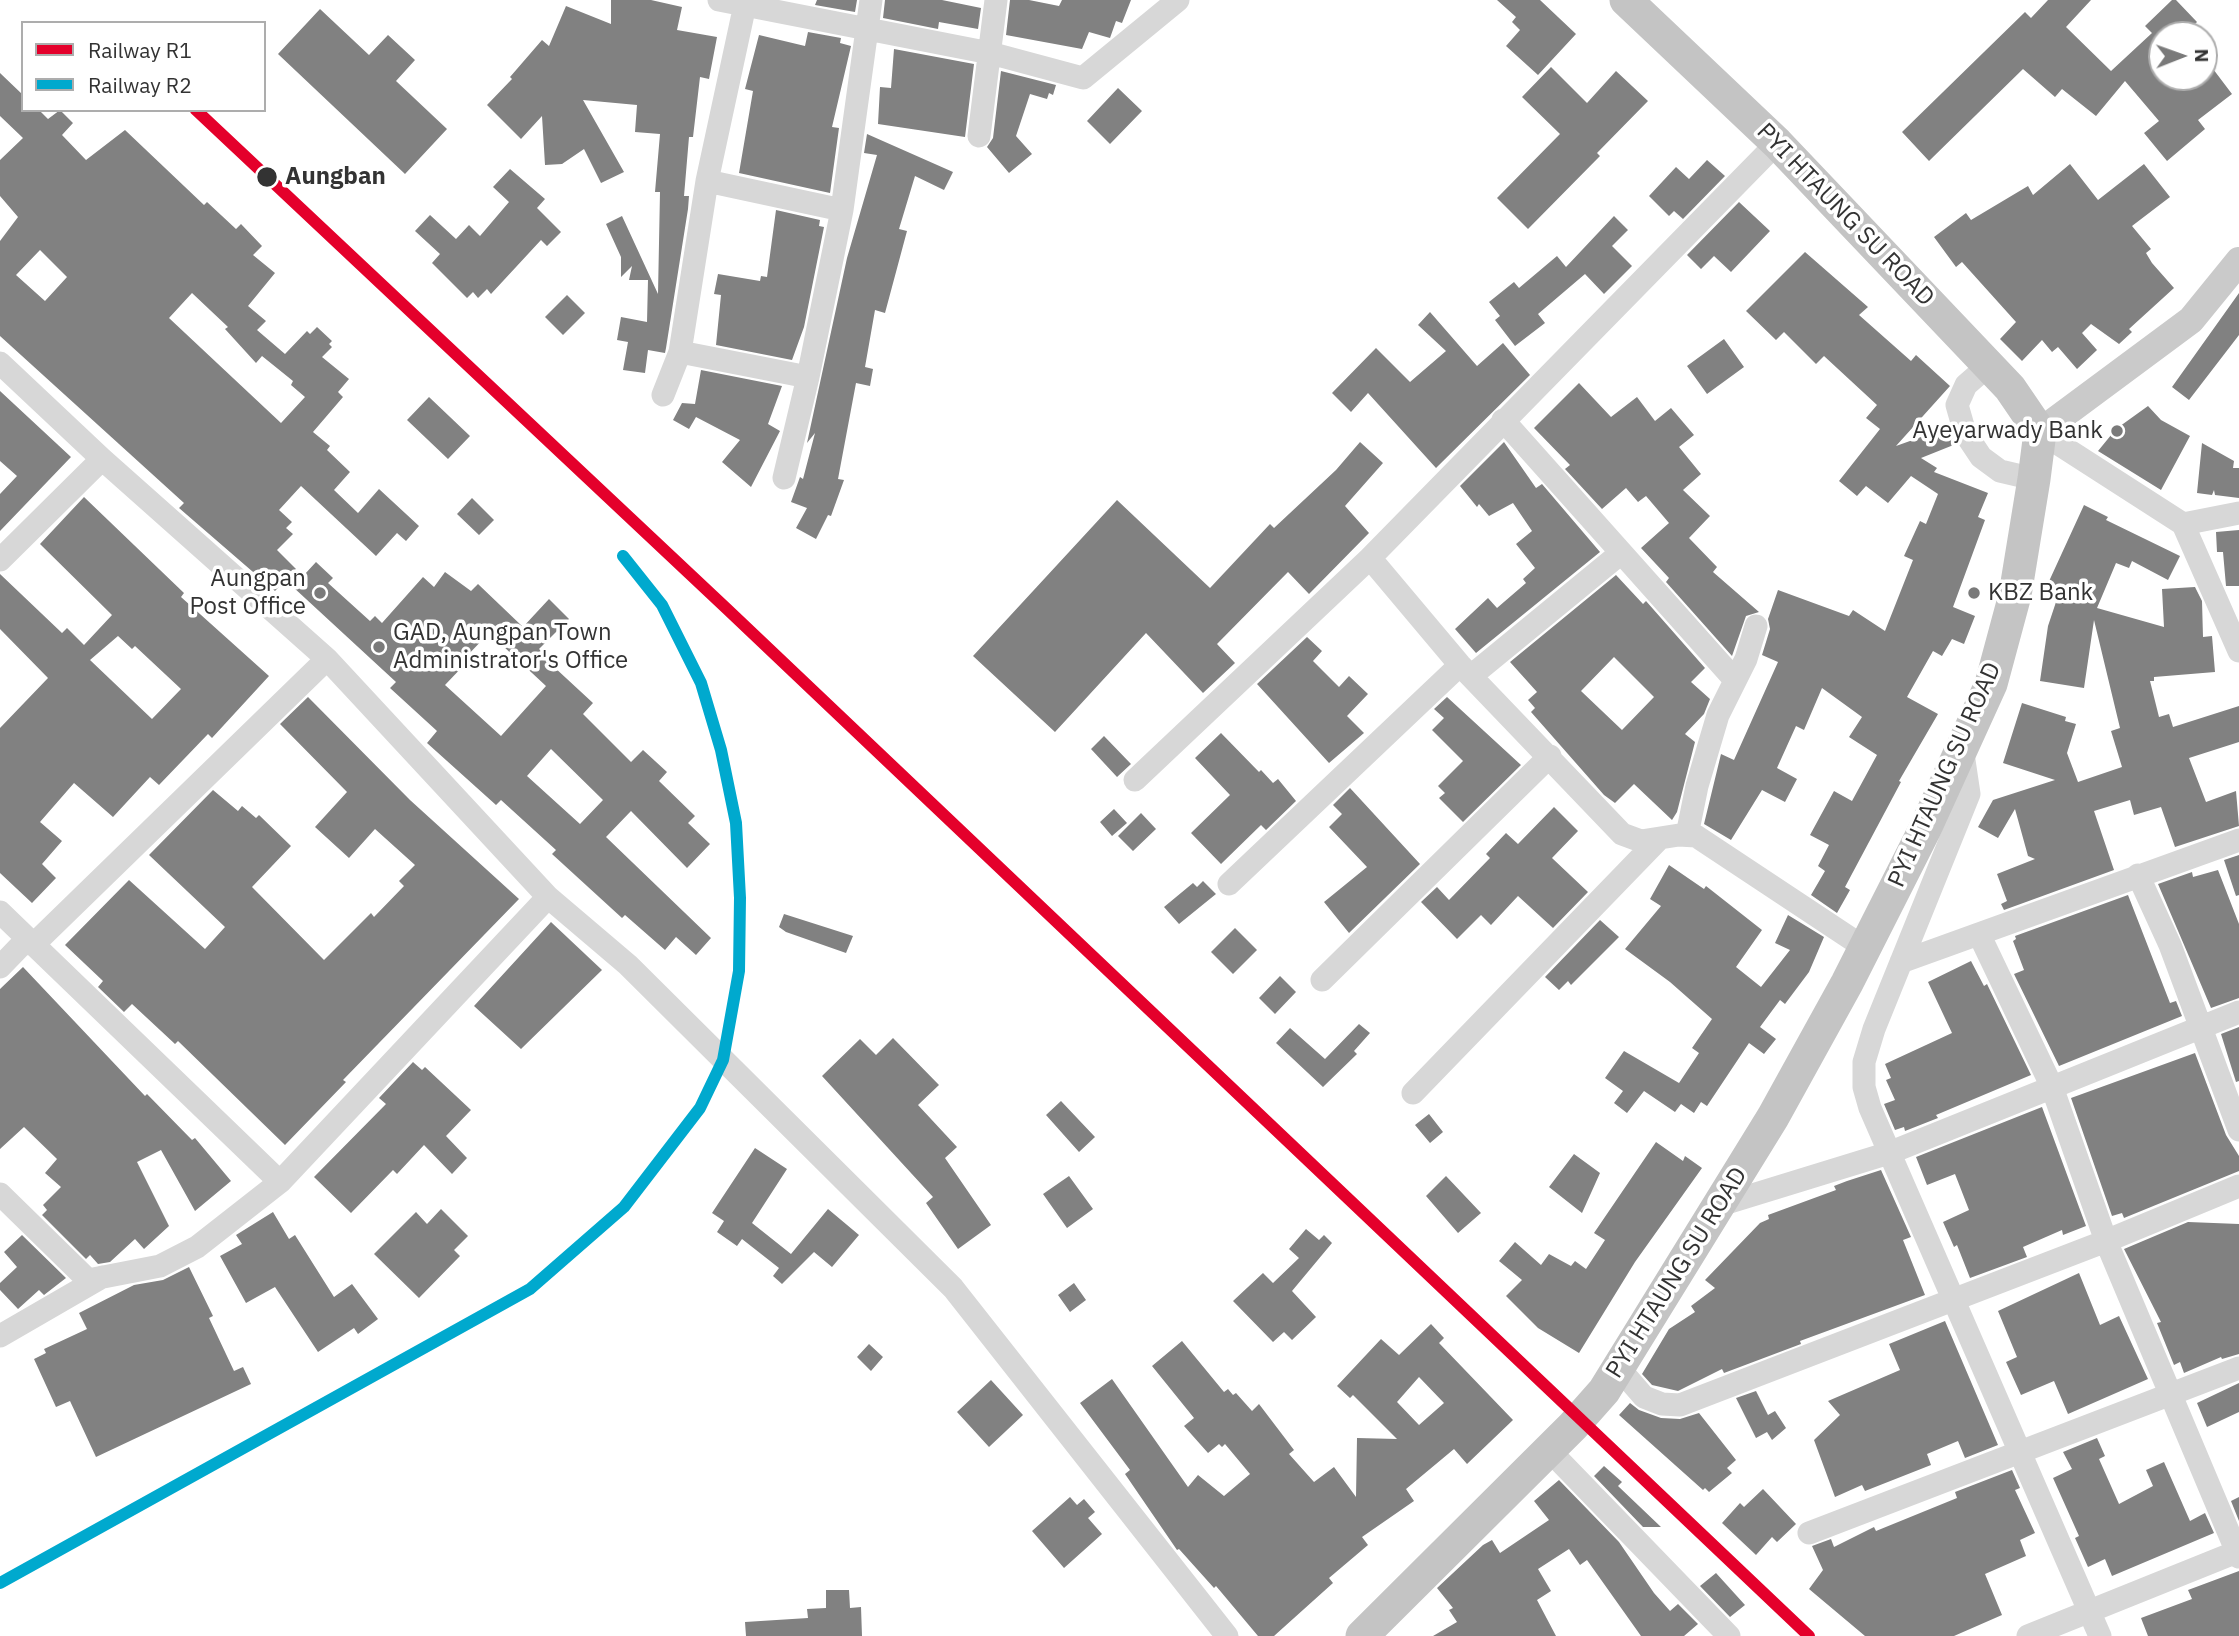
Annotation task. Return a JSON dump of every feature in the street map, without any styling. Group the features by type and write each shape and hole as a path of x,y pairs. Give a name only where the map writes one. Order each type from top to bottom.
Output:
{"highway":[{"name":"PYI HTAUNG SU ROAD","path":"1549,1450 1573,1426 1611,1379 1773,1117 1865,948 1962,747 1991,684 2015,595 2040,432 1989,365 1777,143 1626,0"},
{"path":"1362,1636 1549,1450"}],"main road":[{"path":"2040,432 2191,320 2239,261"}],"street":[{"path":"719,0 746,3 990,53 1083,78 1178,0"},
{"path":"784,478 842,210 872,0"},
{"path":"979,136 996,0"},
{"path":"663,395 680,352 707,181 746,3"},
{"path":"1135,780 1370,558 1777,143"},
{"path":"707,181 842,210"},
{"path":"680,352 808,377"},
{"path":"0,363 102,459 327,659 548,897 628,965 953,1288 1227,1636"},
{"path":"1989,365 1966,385 1957,405 1965,433 1981,457 2000,471 2034,479"},
{"path":"1503,421 1735,680"},
{"path":"2040,432 2183,524 2239,651"},
{"path":"0,560 102,459"},
{"path":"2183,524 2239,513"},
{"path":"1229,884 1465,671 1621,553"},
{"path":"1370,558 1465,671 1550,756 1622,834 1641,841 1696,836 1865,948"},
{"path":"1687,835 1697,786 1718,715 1756,626"},
{"path":"0,967 30,942 327,659"},
{"path":"1962,747 1969,794 1864,1062 1864,1087 1889,1153 2100,1636"},
{"path":"1322,980 1550,756"},
{"path":"1901,962 2239,840"},
{"path":"1413,1093 1657,841"},
{"path":"2138,875 2171,945 2239,1130"},
{"path":"0,1194 88,1280 160,1266 197,1247 280,1182 548,897"},
{"path":"0,912 280,1182"},
{"path":"1979,934 2052,1087 2106,1241 2238,1553 2028,1636"},
{"path":"1720,1205 1889,1153 2239,1012"},
{"path":"1611,1379 1662,1404 1680,1405 1952,1298 2106,1241 2239,1186"},
{"path":"0,1336 102,1278"},
{"path":"1809,1533 2239,1368"},
{"path":"1549,1450 1729,1636"}],"building":[{"path":"611,0 651,0 682,7 677,30 717,37 709,79 700,77 693,137 689,137 684,196 689,196 688,209 665,353 648,350 645,373 623,370 628,342 617,340 621,317 647,322 648,280 629,280 632,266 621,277 621,257 606,224 622,216 658,294 660,192 655,192 660,134 635,132 637,105 583,100 624,172 601,183 584,149 562,164 545,165 542,116 521,139 487,105 512,79 510,77 542,40 549,46 566,6 611,24"},
{"path":"817,0 857,0 855,12 815,5"},
{"path":"885,0 942,0 981,8 978,29 939,22 938,29 883,18"},
{"path":"1010,0 1029,0 1059,6 1062,0 1131,0 1122,23 1116,21 1110,38 1089,32 1082,49 1006,35"},
{"path":"1497,0 1540,0 1576,34 1538,75 1506,46 1520,30 1512,22 1516,17"},
{"path":"2048,0 2091,0 2066,27 2111,71 2148,37 2148,91 2218,91 2218,76 2232,94 2198,120 2205,129 2167,161 2144,133 2159,121 2125,81 2096,116 2062,89 2055,97 2023,69 1929,161 1902,132 2025,12 2031,18"},
{"path":"2172,0 2176,0 2196,21 2150,21"},
{"path":"320,9 369,55 388,35 415,60 396,81 447,129 405,174 278,54"},
{"path":"808,32 841,38 840,43 851,46 832,127 839,128 830,193 739,173 753,91 745,89 759,35 805,46"},
{"path":"894,49 974,64 965,137 878,124 880,87 891,88"},
{"path":"1551,67 1587,103 1616,71 1648,101 1597,153 1600,156 1528,229 1497,198 1560,134 1522,97"},
{"path":"1001,71 1056,85 1053,95 1049,93 1047,99 1030,94 1016,136 1032,154 1009,173 987,147 993,138"},
{"path":"0,73 21,93 21,112 41,112 48,119 62,112 73,123 62,135 86,160 125,130 204,205 207,202 236,229 241,224 262,246 253,255 275,273 248,306 266,321 257,330 285,354 307,331 310,334 317,327 332,341 329,344 332,347 322,357 349,379 338,392 343,397 313,432 330,446 327,450 350,472 334,490 358,513 379,489 419,526 406,541 397,533 376,556 301,486 279,510 292,522 286,528 293,534 277,550 296,569 275,591 179,508 184,503 0,336 0,241 18,217 0,196 0,160 23,138 0,116","holes":["40,250 67,277 45,301 16,275","192,293 228,327 225,329 256,363 262,356 293,381 291,385 305,397 281,423 169,318"]},
{"path":"1118,88 1142,111 1110,144 1087,121"},
{"path":"867,134 953,172 944,190 915,176 899,229 907,231 885,313 875,310 865,367 873,369 870,386 856,383 838,479 844,480 831,516 828,515 816,539 796,528 807,508 791,502 800,477 803,479 815,433 807,443 847,258 877,155 864,153"},
{"path":"1707,160 1725,176 1683,219 1674,211 1669,216 1649,196 1676,167 1689,179"},
{"path":"2070,164 2098,200 2144,164 2170,197 2132,226 2151,249 2146,253 2152,263 2174,288 2129,329 2132,332 2119,344 2091,324 2082,333 2097,350 2077,369 2058,347 2052,352 2042,340 2022,361 2000,339 2016,322 1962,262 1956,267 1934,237 1966,213 1971,220 2028,186 2033,195"},
{"path":"510,169 545,199 537,208 561,232 547,246 541,240 491,294 487,289 478,298 473,292 467,298 432,263 440,254 415,231 430,215 456,239 469,225 480,236 509,202 493,187"},
{"path":"1739,202 1770,231 1731,272 1714,256 1701,269 1687,255"},
{"path":"776,210 820,220 819,226 824,227 804,327 792,360 716,345 721,295 714,294 718,274 760,281 761,276 767,277"},
{"path":"1614,216 1628,230 1612,246 1632,266 1604,294 1585,274 1538,314 1545,323 1515,346 1495,320 1500,316 1489,302 1514,282 1519,288 1557,256 1566,267"},
{"path":"1805,252 1868,307 1859,315 1911,361 1916,355 1950,386 1896,446 1949,427 1956,444 1921,458 1937,468 1934,472 1988,493 1978,517 1985,520 1953,607 1975,616 1964,644 1952,639 1942,656 1933,651 1907,697 1938,714 1899,781 1901,782 1845,887 1850,890 1837,913 1811,895 1825,871 1818,866 1829,845 1810,835 1834,791 1852,801 1877,755 1849,737 1862,717 1822,688 1804,730 1796,726 1777,768 1797,779 1785,802 1762,790 1731,840 1704,824 1721,754 1734,760 1778,662 1762,655 1770,629 1768,619 1778,590 1849,616 1853,610 1885,631 1913,560 1904,556 1920,521 1926,524 1938,494 1911,476 1888,503 1866,486 1857,496 1839,481 1880,429 1866,418 1877,405 1824,356 1816,364 1784,332 1776,340 1746,311"},
{"path":"2239,293 2239,335 2189,400 2172,387"},
{"path":"567,295 585,313 563,335 545,317"},
{"path":"1430,312 1477,366 1503,343 1530,375 1436,468 1368,393 1351,412 1332,393 1376,348 1410,382 1446,351 1418,325"},
{"path":"1724,339 1744,367 1707,394 1687,366"},
{"path":"701,370 782,386 768,424 780,431 751,487 722,462 740,440 696,417 689,429 673,420 682,403 695,404"},
{"path":"1579,383 1611,417 1637,397 1655,421 1671,408 1694,435 1679,447 1701,474 1683,490 1710,516 1689,538 1717,567 1713,572 1759,612 1746,616 1732,656 1666,582 1669,578 1641,548 1669,523 1646,496 1638,502 1626,488 1602,509 1565,469 1570,465 1534,428"},
{"path":"0,391 71,457 0,531 0,494 17,476 0,461"},
{"path":"429,397 470,436 448,459 407,420"},
{"path":"2148,406 2161,420 2190,436 2161,490 2098,451 2116,429"},
{"path":"1360,442 1383,463 1345,506 1369,533 1309,594 1288,572 1217,644 1235,663 1203,693 1146,633 1055,732 973,656 1117,500 1210,588 1270,524 1274,528 1336,470"},
{"path":"1504,442 1536,488 1542,484 1600,552 1476,653 1455,629 1488,598 1497,608 1526,583 1523,579 1535,568 1516,544 1532,531 1513,503 1489,516 1479,504 1477,507 1460,486"},
{"path":"2202,443 2234,461 2233,468 2239,468 2239,498 2215,495 2214,490 2212,495 2197,493"},
{"path":"84,497 184,593 181,597 269,676 212,738 208,734 159,785 150,777 113,817 74,783 40,822 62,841 42,864 56,878 32,903 0,873 0,728 48,678 0,629 0,574 62,633 67,628 84,645 112,615 40,544","holes":["118,636 132,649 135,646 181,689 152,719 90,660"]},
{"path":"472,498 494,520 479,535 457,514"},
{"path":"2084,505 2108,517 2106,520 2180,556 2168,580 2132,561 2129,568 2116,563 2097,608 2164,627 2162,589 2195,587 2202,601 2203,637 2212,636 2215,672 2154,677 2154,681 2150,681 2159,717 2169,714 2173,727 2239,706 2239,742 2189,758 2206,802 2236,791 2239,826 2175,847 2161,807 2134,815 2130,800 2094,811 2114,870 2004,910 2001,904 2007,901 1997,874 2035,859 2028,856 2015,809 1998,838 1978,827 1993,800 2055,780 2003,763 2022,703 2066,717 2065,721 2076,724 2067,753 2078,782 2122,767 2111,731 2120,728 2094,620 2084,688 2040,681 2048,626 2058,596 2045,590"},
{"path":"2239,530 2239,586 2226,586 2223,552 2217,552 2216,532"},
{"path":"316,562 333,578 328,583 370,621 375,616 382,623 423,577 434,587 445,572 471,591 478,584 523,627 549,599 569,619 539,649 555,664 553,666 593,703 583,714 631,762 643,750 667,772 659,781 695,816 688,823 710,844 687,868 631,811 606,837 711,938 696,955 676,937 665,950 625,915 622,918 552,854 556,850 501,800 496,805 427,743 437,731 390,688 396,682 293,587","holes":["489,633 546,686 501,736 445,685 466,663 463,660","551,749 603,800 580,824 527,776"]},
{"path":"1616,575 1643,604 1646,601 1705,668 1691,682 1710,699 1704,714 1685,734 1695,742 1677,812 1672,820 1634,784 1615,803 1604,795 1531,712 1535,708 1528,700 1537,692 1510,662","holes":["1614,657 1654,697 1622,730 1581,691"]},
{"path":"1307,637 1322,651 1313,661 1339,687 1349,676 1368,694 1347,716 1364,733 1329,763 1257,684"},
{"path":"308,697 410,800 519,899 343,1080 346,1082 285,1145 178,1041 175,1044 132,1004 124,1012 98,987 103,981 65,945 129,880 205,949 225,927 149,855 213,790 238,811 242,806 256,818 259,815 291,846 252,887 324,960 371,913 374,917 404,886 399,881 415,865 375,829 349,858 315,827 347,792 280,724"},
{"path":"1447,697 1521,765 1463,822 1439,798 1445,793 1438,786 1463,761 1432,730 1444,718 1434,709"},
{"path":"1221,733 1259,772 1261,770 1273,783 1278,779 1296,801 1266,830 1261,825 1221,864 1191,833 1230,795 1195,758"},
{"path":"1104,736 1131,764 1117,777 1091,749"},
{"path":"1350,788 1420,864 1349,933 1324,902 1367,867 1329,827 1342,814 1333,805"},
{"path":"1554,807 1578,831 1552,858 1588,892 1553,928 1518,896 1491,925 1481,915 1457,939 1421,902 1437,887 1449,900 1490,858 1486,854 1506,833 1518,844"},
{"path":"1114,809 1127,823 1112,836 1100,822"},
{"path":"1141,813 1156,829 1133,851 1118,836"},
{"path":"2239,855 2239,895 2236,896 2224,860"},
{"path":"1669,865 1704,889 1706,886 1762,930 1736,967 1761,987 1790,950 1775,943 1788,915 1824,937 1809,972 1785,1004 1780,1000 1760,1027 1776,1039 1764,1054 1749,1043 1707,1106 1701,1102 1694,1113 1681,1104 1675,1112 1644,1091 1627,1113 1614,1103 1623,1091 1605,1078 1624,1051 1679,1083 1699,1053 1692,1048 1712,1019 1670,982 1625,949 1661,906 1650,899"},
{"path":"2218,870 2239,924 2239,998 2211,1008 2158,884 2192,872 2193,877"},
{"path":"1203,881 1216,894 1179,924 1164,907 1193,883 1197,887"},
{"path":"2128,895 2170,1003 2176,1001 2182,1016 2059,1066 2014,974 2024,970 2013,941 2015,936"},
{"path":"784,914 853,936 846,953 786,932 779,927"},
{"path":"1600,920 1619,937 1571,985 1568,981 1559,990 1545,977"},
{"path":"551,922 602,970 521,1049 474,1006"},
{"path":"1235,928 1257,950 1233,974 1211,952"},
{"path":"1971,961 1984,986 1987,984 2031,1075 1936,1115 1938,1118 1905,1131 1904,1127 1895,1130 1884,1104 1895,1100 1886,1080 1891,1078 1885,1064 1952,1033 1928,982"},
{"path":"23,967 145,1096 147,1094 192,1140 195,1138 231,1181 195,1211 161,1150 137,1162 169,1226 144,1249 135,1239 110,1262 98,1264 90,1255 86,1259 42,1215 47,1210 43,1205 61,1187 45,1173 57,1159 24,1127 0,1149 0,989"},
{"path":"1280,976 1296,992 1275,1014 1259,998"},
{"path":"1359,1024 1370,1033 1354,1051 1357,1054 1323,1087 1276,1043 1290,1028 1325,1059"},
{"path":"2239,1027 2239,1081 2236,1082 2221,1034"},
{"path":"893,1038 939,1085 918,1105 957,1147 945,1158 991,1225 958,1249 926,1203 933,1197 822,1076 860,1039 876,1055"},
{"path":"2195,1053 2226,1135 2239,1156 2239,1171 2124,1218 2122,1213 2112,1216 2071,1098"},
{"path":"413,1062 422,1070 425,1067 471,1110 446,1136 467,1158 452,1174 424,1145 397,1174 393,1170 351,1213 314,1177 386,1104 379,1098"},
{"path":"1061,1101 1095,1137 1079,1152 1046,1115"},
{"path":"2042,1107 2086,1226 2063,1235 2062,1230 2023,1247 2027,1257 1970,1278 1957,1245 1954,1247 1943,1222 1969,1210 1955,1174 1927,1185 1916,1157"},
{"path":"1429,1114 1443,1132 1430,1143 1415,1125"},
{"path":"1656,1142 1683,1161 1685,1156 1702,1168 1635,1262 1579,1353 1538,1328 1506,1296 1522,1280 1499,1261 1515,1242 1541,1265 1549,1254 1571,1266 1575,1261 1586,1269 1605,1240 1594,1233"},
{"path":"755,1148 787,1169 752,1223 791,1254 828,1209 859,1235 832,1267 814,1252 782,1284 773,1276 779,1268 742,1239 737,1246 717,1232 724,1221 712,1213"},
{"path":"1574,1154 1600,1173 1582,1213 1549,1187"},
{"path":"1881,1170 1911,1237 1903,1240 1925,1295 1800,1341 1801,1344 1724,1373 1722,1369 1678,1391 1652,1385 1642,1374 1669,1329 1695,1312 1691,1306 1715,1288 1705,1280 1760,1223 1769,1219 1768,1215 1836,1190 1834,1186"},
{"path":"1069,1176 1093,1209 1067,1228 1043,1194"},
{"path":"1446,1176 1481,1213 1458,1233 1426,1196"},
{"path":"441,1209 468,1236 454,1250 460,1256 419,1298 374,1254 416,1212 427,1224"},
{"path":"273,1212 289,1239 295,1235 334,1297 352,1284 378,1319 358,1334 354,1328 318,1352 275,1287 246,1303 220,1256 242,1244 236,1235"},
{"path":"2188,1222 2239,1224 2239,1354 2222,1359 2221,1357 2184,1373 2180,1362 2174,1365 2157,1323 2161,1322 2124,1249"},
{"path":"1306,1229 1319,1240 1324,1235 1332,1243 1292,1291 1316,1317 1292,1340 1284,1332 1273,1342 1233,1301 1263,1273 1273,1283 1299,1258 1289,1249"},
{"path":"22,1235 66,1278 44,1295 39,1290 18,1309 0,1290 0,1283 17,1267 4,1252"},
{"path":"189,1267 213,1316 209,1318 234,1371 243,1367 251,1384 96,1457 70,1401 56,1407 34,1359 46,1353 44,1349 87,1329 79,1313 134,1285 163,1280"},
{"path":"2079,1273 2100,1325 2119,1316 2148,1379 2068,1414 2054,1381 2021,1395 2006,1362 2017,1357 1998,1311"},
{"path":"1074,1283 1086,1300 1070,1312 1058,1295"},
{"path":"1945,1321 1998,1445 1965,1458 1958,1441 1927,1454 1931,1465 1865,1491 1862,1485 1835,1497 1814,1440 1840,1415 1828,1401 1900,1370 1889,1344"},
{"path":"1431,1324 1444,1338 1439,1343 1513,1420 1467,1464 1454,1449 1406,1489 1414,1501 1362,1537 1368,1545 1329,1578 1333,1583 1274,1636 1258,1636 1216,1586 1214,1588 1179,1549 1177,1550 1125,1474 1130,1470 1080,1403 1112,1379 1188,1487 1198,1475 1224,1496 1250,1474 1225,1444 1222,1447 1219,1444 1208,1453 1184,1426 1194,1418 1152,1366 1182,1341 1224,1392 1228,1389 1233,1395 1236,1393 1252,1411 1259,1404 1294,1450 1289,1454 1314,1482 1334,1467 1356,1497 1357,1438 1397,1439 1353,1395 1350,1398 1337,1386 1381,1339 1399,1355","holes":["1419,1377 1444,1403 1419,1425 1397,1402"]},
{"path":"869,1344 883,1357 871,1371 857,1357"},
{"path":"991,1380 1023,1415 989,1447 957,1412"},
{"path":"2239,1383 2239,1412 2207,1427 2197,1403"},
{"path":"1756,1391 1768,1415 1775,1411 1786,1428 1772,1440 1767,1432 1756,1438 1736,1398"},
{"path":"1630,1403 1639,1410 1661,1418 1680,1419 1699,1413 1736,1460 1727,1468 1732,1473 1709,1492 1705,1488 1703,1490 1619,1415"},
{"path":"2097,1438 2105,1456 2099,1459 2119,1504 2153,1486 2146,1470 2164,1462 2190,1521 2205,1513 2214,1533 2112,1576 2105,1559 2088,1567 2075,1538 2079,1536 2053,1478 2072,1469 2063,1452"},
{"path":"1604,1466 1622,1482 1618,1486 1661,1527 1643,1527 1594,1476"},
{"path":"2012,1470 2020,1488 2015,1490 2035,1533 2020,1540 2026,1556 1985,1574 2002,1615 1954,1636 1865,1636 1809,1589 1823,1570 1812,1546 1831,1539 1834,1547 1874,1527 1876,1531 1957,1498 1955,1492"},
{"path":"1559,1480 1619,1542 1654,1593 1670,1611 1678,1604 1698,1624 1684,1636 1641,1636 1587,1560 1580,1565 1569,1549 1538,1569 1551,1591 1537,1600 1556,1636 1433,1636 1457,1622 1449,1610 1453,1608 1437,1588 1483,1545 1492,1540 1500,1553 1549,1520 1534,1501"},
{"path":"1763,1489 1796,1524 1777,1542 1772,1537 1756,1555 1722,1523 1740,1503 1744,1507"},
{"path":"1070,1497 1077,1505 1084,1499 1095,1512 1088,1518 1102,1534 1064,1568 1032,1531"},
{"path":"2239,1497 2239,1521 2231,1501"},
{"path":"2239,1571 2239,1636 2148,1636 2141,1618 2192,1599 2188,1590"},
{"path":"1716,1573 1745,1605 1730,1617 1700,1586"},
{"path":"826,1590 849,1590 850,1608 861,1607 862,1636 746,1636 745,1622 808,1618 807,1609 826,1608"}],"rail line":[{"name":"R1","path":"198,112 727,609 1809,1636"},
{"name":"R2","path":"0,1583 530,1289 624,1207 700,1108 723,1060 739,971 740,898 736,823 721,750 701,683 662,605 623,556"}],"place":[{"name":"Aungban","path":"267,177"},
{"name":"Ayeyarwady Bank","path":"2117,431"},
{"name":"Aungpan Post Office","path":"320,593"},
{"name":"KBZ Bank","path":"1974,593"},
{"name":"GAD, Aungpan Town Administrator's Office","path":"379,647"}]}
